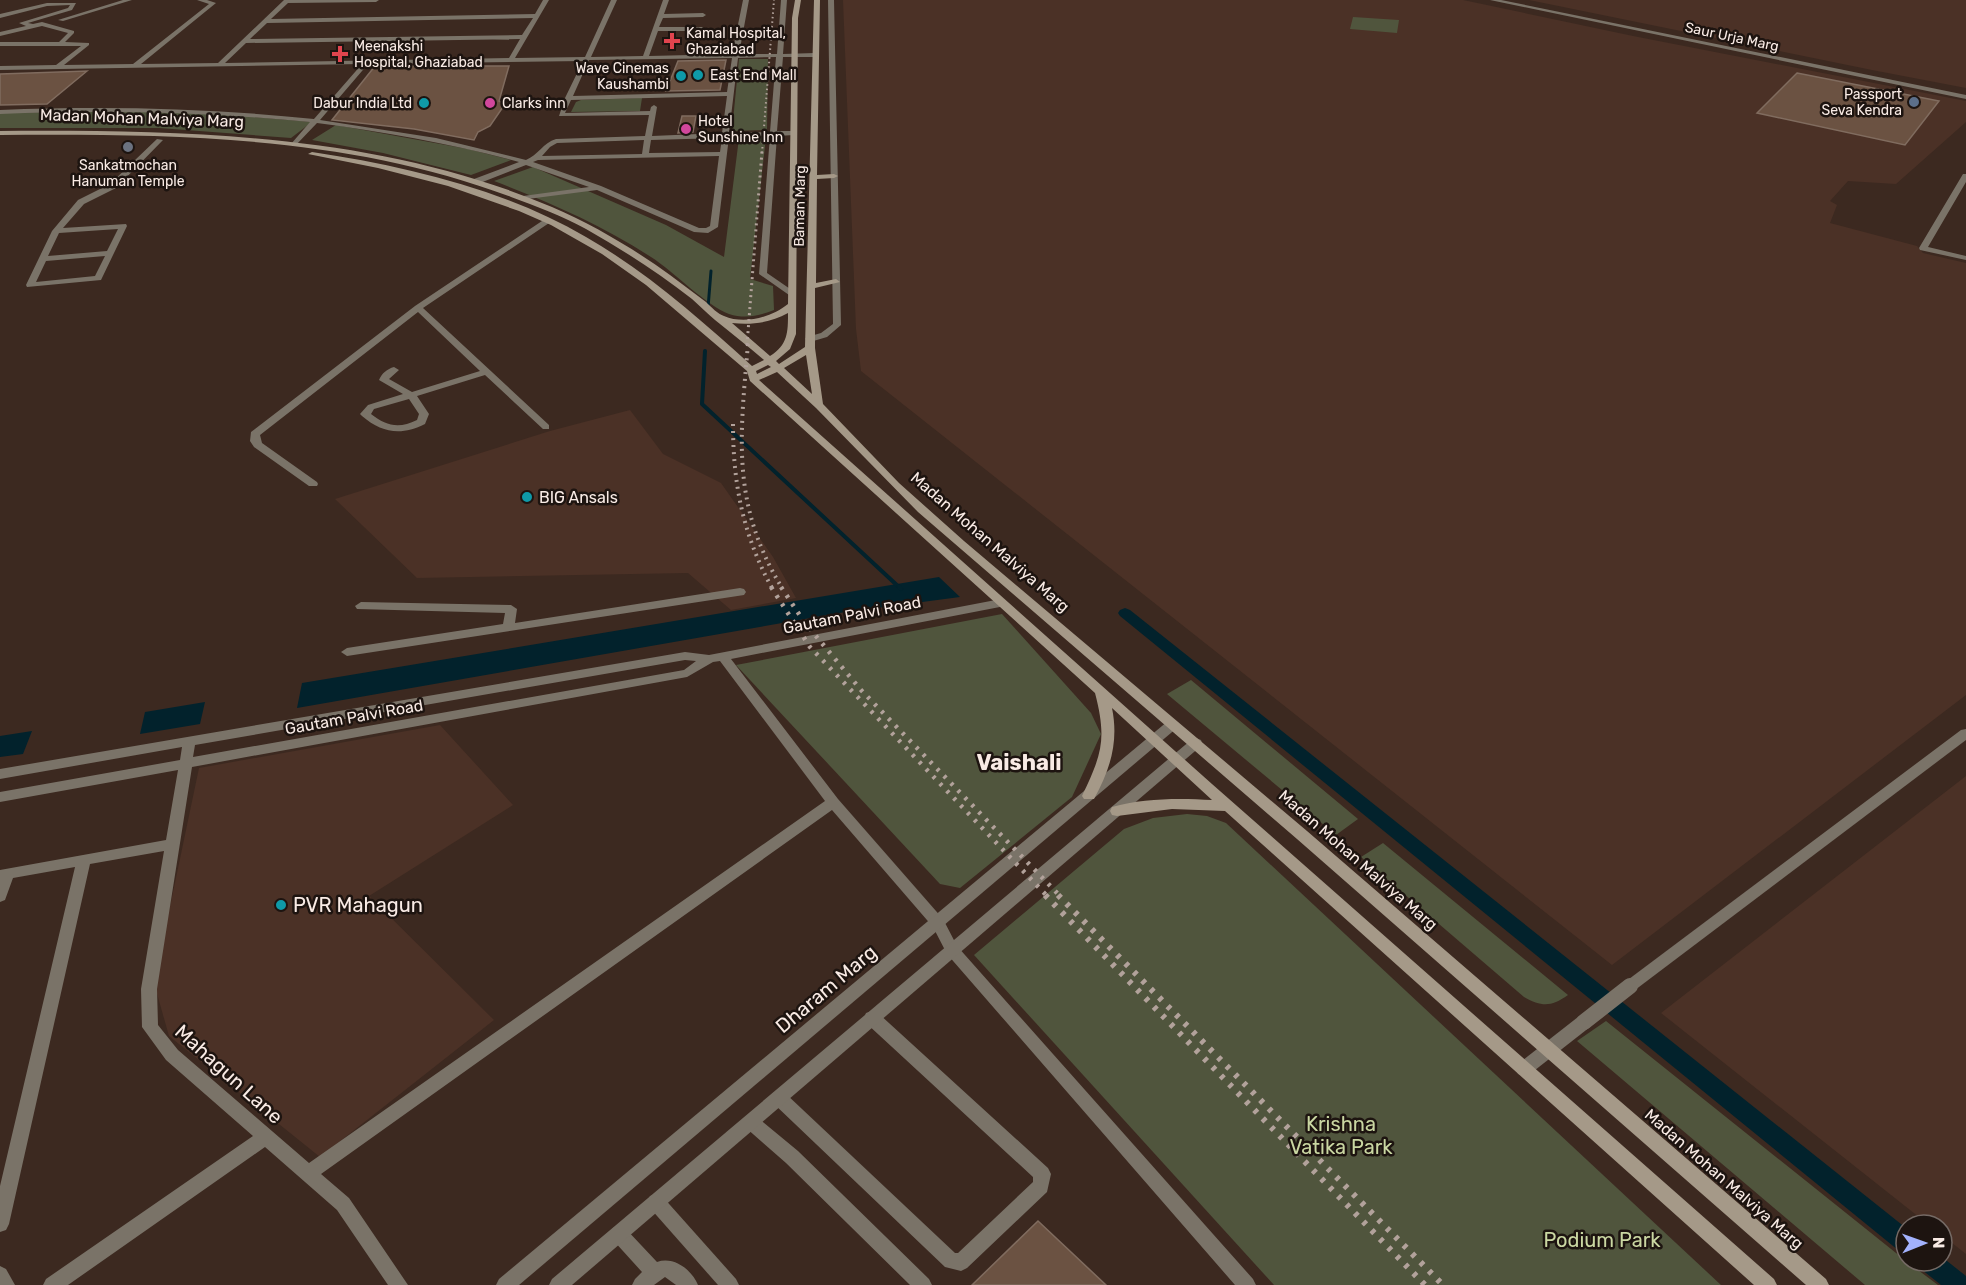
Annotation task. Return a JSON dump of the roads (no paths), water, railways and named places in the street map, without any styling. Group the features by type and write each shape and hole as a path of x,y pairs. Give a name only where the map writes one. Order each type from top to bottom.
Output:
{"main road":[{"name":"Baman Marg","path":"752,374 767,361 782,354 790,345 798,0"},
{"name":"Baman Marg","path":"817,0 810,344 818,406"},
{"name":"Madan Mohan Malviya Marg","path":"0,133 246,146 318,155 396,171 492,200 548,221 581,237 660,291 1228,807 1768,1285"},
{"name":"Madan Mohan Malviya Marg","path":"0,139 63,135 199,135 295,144 410,164 477,181 589,226 616,242 676,283 776,368 818,406 916,505 1196,743 1820,1285"},
{"path":"794,147 814,150"},
{"path":"794,162 814,150"},
{"path":"396,171 410,164"},
{"path":"815,177 834,176"},
{"path":"812,286 836,282"},
{"path":"717,318 764,321 782,314 792,305"},
{"path":"752,374 792,361 810,344"},
{"path":"1089,796 1108,753 1109,720 1101,692"},
{"path":"1117,812 1163,804 1199,802 1228,807"}],"street":[{"path":"2,32 48,24 129,0"},
{"path":"200,0 213,3"},
{"path":"134,66 213,3 220,0"},
{"path":"219,65 287,1 376,0"},
{"path":"511,60 546,0"},
{"path":"614,0 561,115 653,113"},
{"path":"645,58 666,0"},
{"path":"0,112 99,110 186,113 315,122 421,138 525,163 600,187 697,230 708,231 714,227 735,57 746,0"},
{"path":"784,0 762,274 792,293"},
{"path":"810,344 837,325 831,0"},
{"name":"Saur Urja Marg","path":"1493,0 1966,95"},
{"name":"Saur Urja Marg","path":"1504,0 1674,36"},
{"path":"0,16 55,1 67,1 74,4 70,9 22,23 32,26"},
{"path":"266,21 537,15"},
{"path":"659,16 703,15"},
{"path":"48,24 72,32 61,43"},
{"path":"654,29 702,29"},
{"path":"244,41 525,37"},
{"path":"0,44 87,44 56,68"},
{"path":"0,69 815,55"},
{"path":"295,144 366,63"},
{"path":"568,98 730,94"},
{"path":"645,156 656,97"},
{"path":"537,158 546,145 556,141 794,133"},
{"path":"56,231 123,226 98,278 30,285 56,231 81,202 113,186 159,140"},
{"path":"477,181 537,158 722,154"},
{"path":"1966,176 1923,248 1966,258"},
{"path":"523,198 600,187"},
{"path":"313,484 258,445 255,441 255,434 418,309 548,221"},
{"path":"42,259 109,253"},
{"path":"418,309 546,428"},
{"path":"394,370 386,375 384,380 411,395 424,414 422,422 408,430 396,431 379,426 365,414 371,407 411,395 486,372"},
{"path":"347,652 740,592"},
{"name":"Gautam Palvi Road","path":"0,774 685,656 716,658 1001,603"},
{"path":"361,606 511,609 508,627"},
{"path":"716,658 833,802 938,923 952,950 1247,1285"},
{"name":"Gautam Palvi Road","path":"0,797 687,673 716,658"},
{"name":"Dharam Marg","path":"505,1285 1173,724"},
{"path":"1524,1069 1630,986 1966,733"},
{"name":"Mahagun Lane","path":"189,742 149,989 150,1027 172,1055 343,1204 399,1285"},
{"path":"558,1285 1196,743"},
{"path":"309,1173 833,802"},
{"path":"0,896 3,875 172,844"},
{"path":"0,1224 84,860"},
{"path":"779,1098 951,1261 961,1262 1041,1186 1042,1174 872,1018"},
{"path":"751,1122 792,1157 923,1285"},
{"path":"52,1285 266,1137"},
{"path":"656,1202 730,1285"},
{"path":"619,1234 647,1279 662,1268 675,1269 689,1285"},
{"path":"0,1275 6,1285"}],"water":[{"path":"939,577 960,597 839,613 297,708 302,683"},
{"path":"205,702 200,724 140,734 145,712"},
{"path":"32,731 23,754 0,757 0,736"}],"waterway":[{"path":"708,308 711,271"},
{"path":"705,351 702,404 900,588"},
{"path":"1125,613 1894,1232"},
{"path":"1944,1273 1959,1285"}],"railway":[{"path":"762,153 774,0"},
{"path":"747,345 762,151"},
{"path":"748,344 742,440 747,498 754,528 782,588"},
{"path":"733,424 735,467 742,509 754,548 772,588"},
{"path":"771,587 810,647 1047,896"},
{"path":"781,587 805,623 861,690 1060,896"},
{"path":"1045,895 1425,1285"},
{"path":"1058,895 1443,1285"}],"place":[{"name":"Kamal Hospital, Ghaziabad","path":"672,41"},
{"name":"Meenakshi Hospital, Ghaziabad","path":"340,54"},
{"name":"East End Mall","path":"698,75"},
{"name":"Wave Cinemas Kaushambi","path":"681,76"},
{"name":"Passport Seva Kendra","path":"1914,102"},
{"name":"Dabur India Ltd","path":"424,103"},
{"name":"Clarks inn","path":"490,103"},
{"name":"Hotel Sunshine Inn","path":"686,129"},
{"name":"Sankatmochan Hanuman Temple","path":"128,147"},
{"name":"BIG Ansals","path":"527,497"},
{"name":"PVR Mahagun","path":"281,905"}],"district":[{"name":"Vaishali","path":"1019,762"}],"park label":[{"name":"Krishna Vatika Park","path":"1341,1136"},
{"name":"Podium Park","path":"1602,1240"}]}
